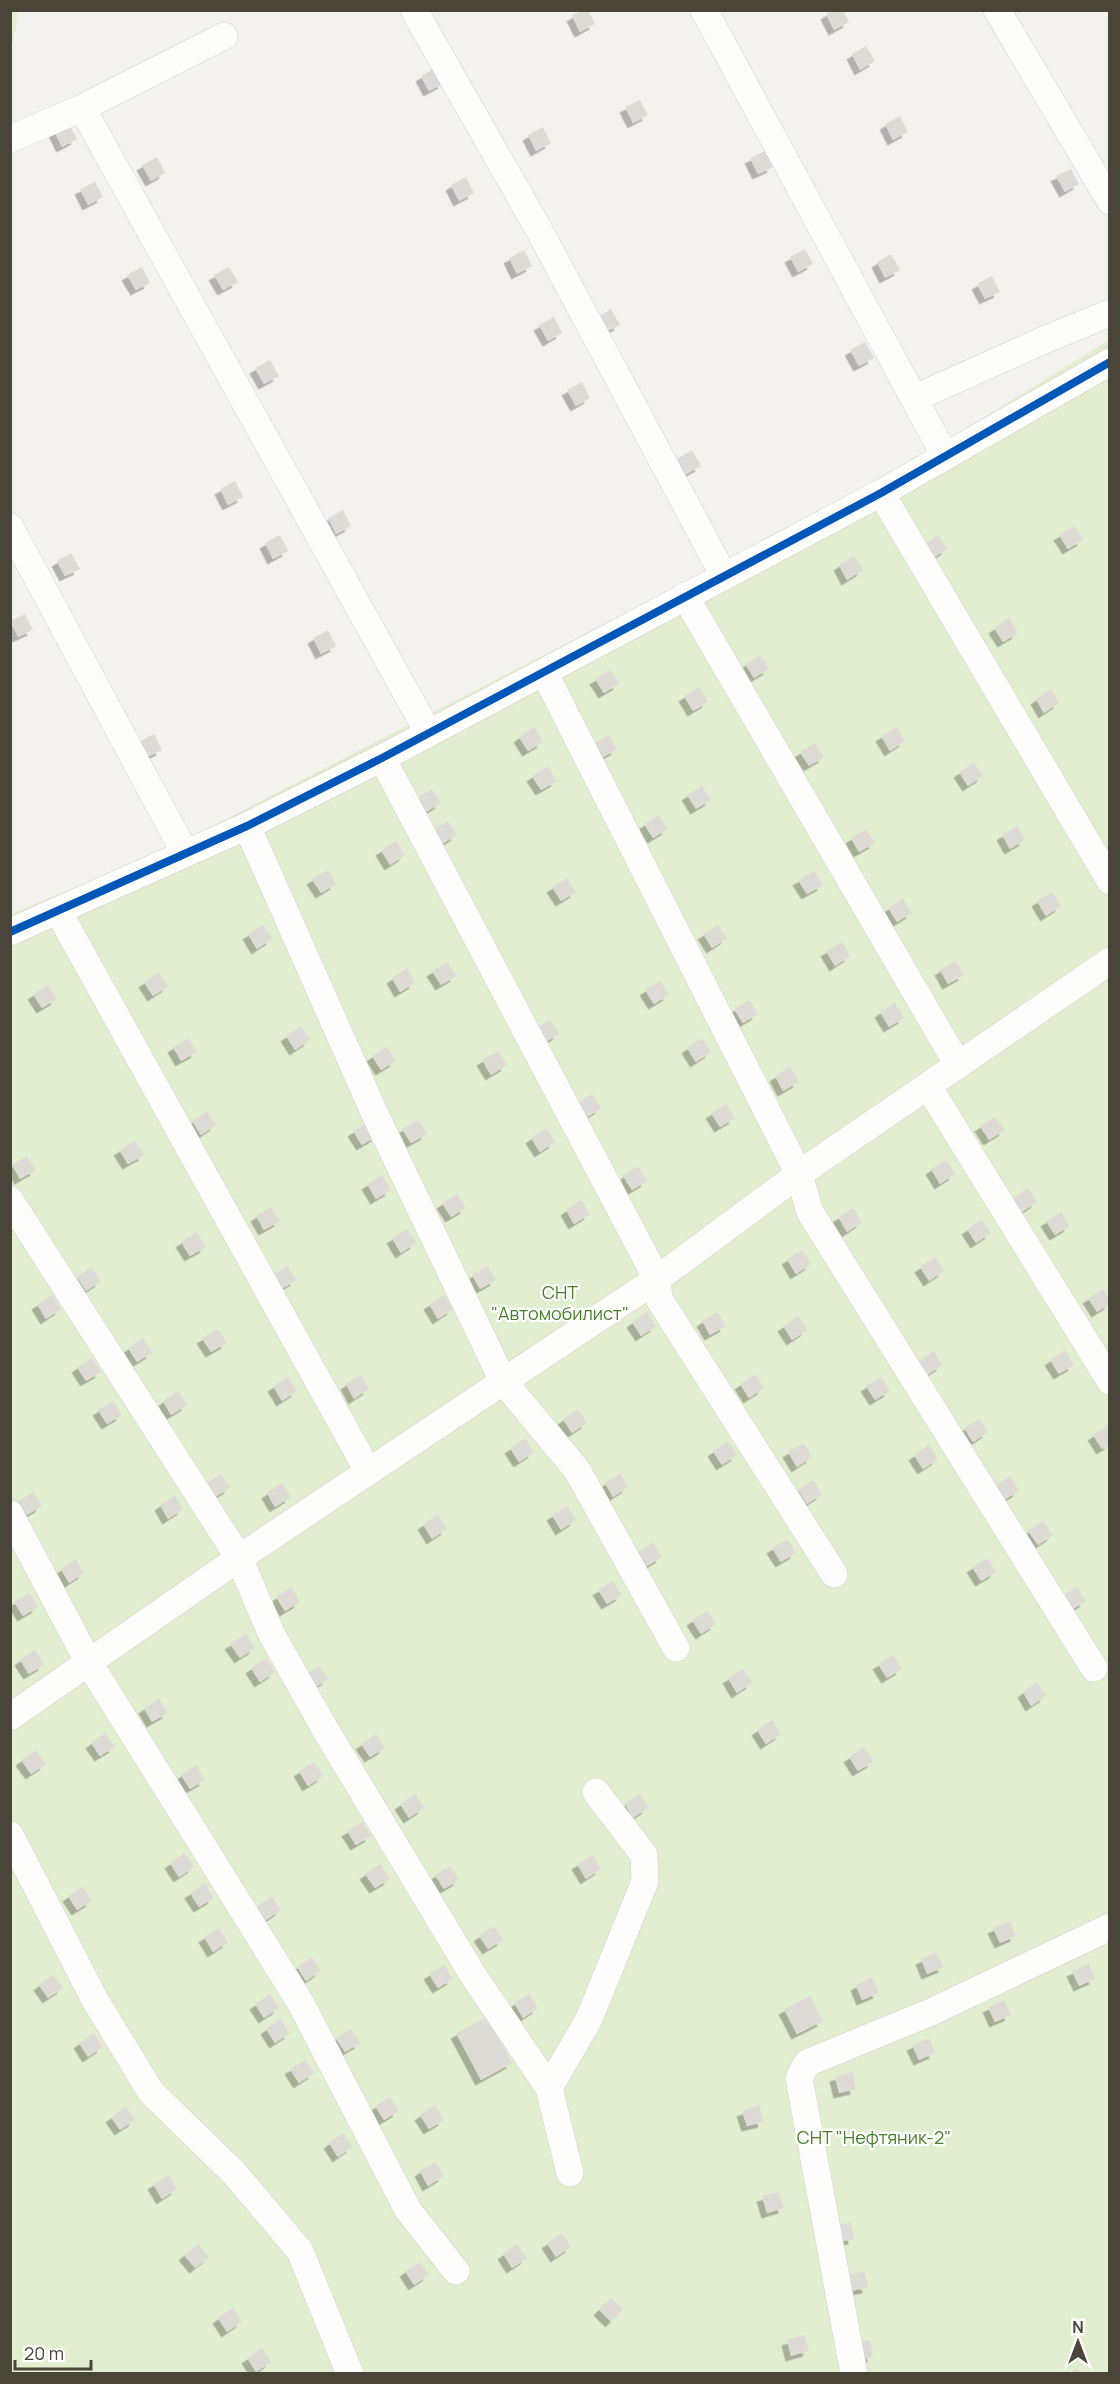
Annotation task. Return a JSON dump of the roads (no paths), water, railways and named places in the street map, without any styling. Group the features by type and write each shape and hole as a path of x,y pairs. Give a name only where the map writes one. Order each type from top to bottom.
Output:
{"street":[{"path":"414,10 539,230 724,576"},
{"path":"704,10 945,456"},
{"path":"997,10 1110,201"},
{"path":"10,139 82,108 224,36"},
{"path":"82,108 428,732"},
{"path":"915,399 1025,348 1110,313"},
{"path":"10,932 247,826 382,758 881,493 945,456 1106,374"},
{"path":"881,493 1110,881"},
{"path":"10,527 185,853"},
{"path":"685,596 957,1065"},
{"path":"544,672 799,1174 810,1212 1094,1668"},
{"path":"382,758 657,1279 659,1299 834,1574"},
{"path":"247,826 374,1112 503,1381 577,1470 676,1647"},
{"path":"58,911 368,1471"},
{"path":"10,1718 239,1558 657,1279 799,1174 1110,961"},
{"path":"928,1086 1110,1382"},
{"path":"10,1200 239,1558 271,1633 325,1729 473,1975 549,2088 570,2173"},
{"path":"10,1514 89,1663 300,2002 408,2210 456,2271"},
{"path":"549,2088 589,2019 645,1881 645,1855 596,1792"},
{"path":"10,1836 94,2000 152,2092 235,2175 300,2251 350,2373"},
{"path":"854,2373 799,2078 807,2063 931,2012 1110,1927"}],"park label":[{"name":"СНТ \"Автомобилист\"","path":"560,1303"},
{"name":"СНТ \"Нефтяник-2\"","path":"874,2138"}]}
